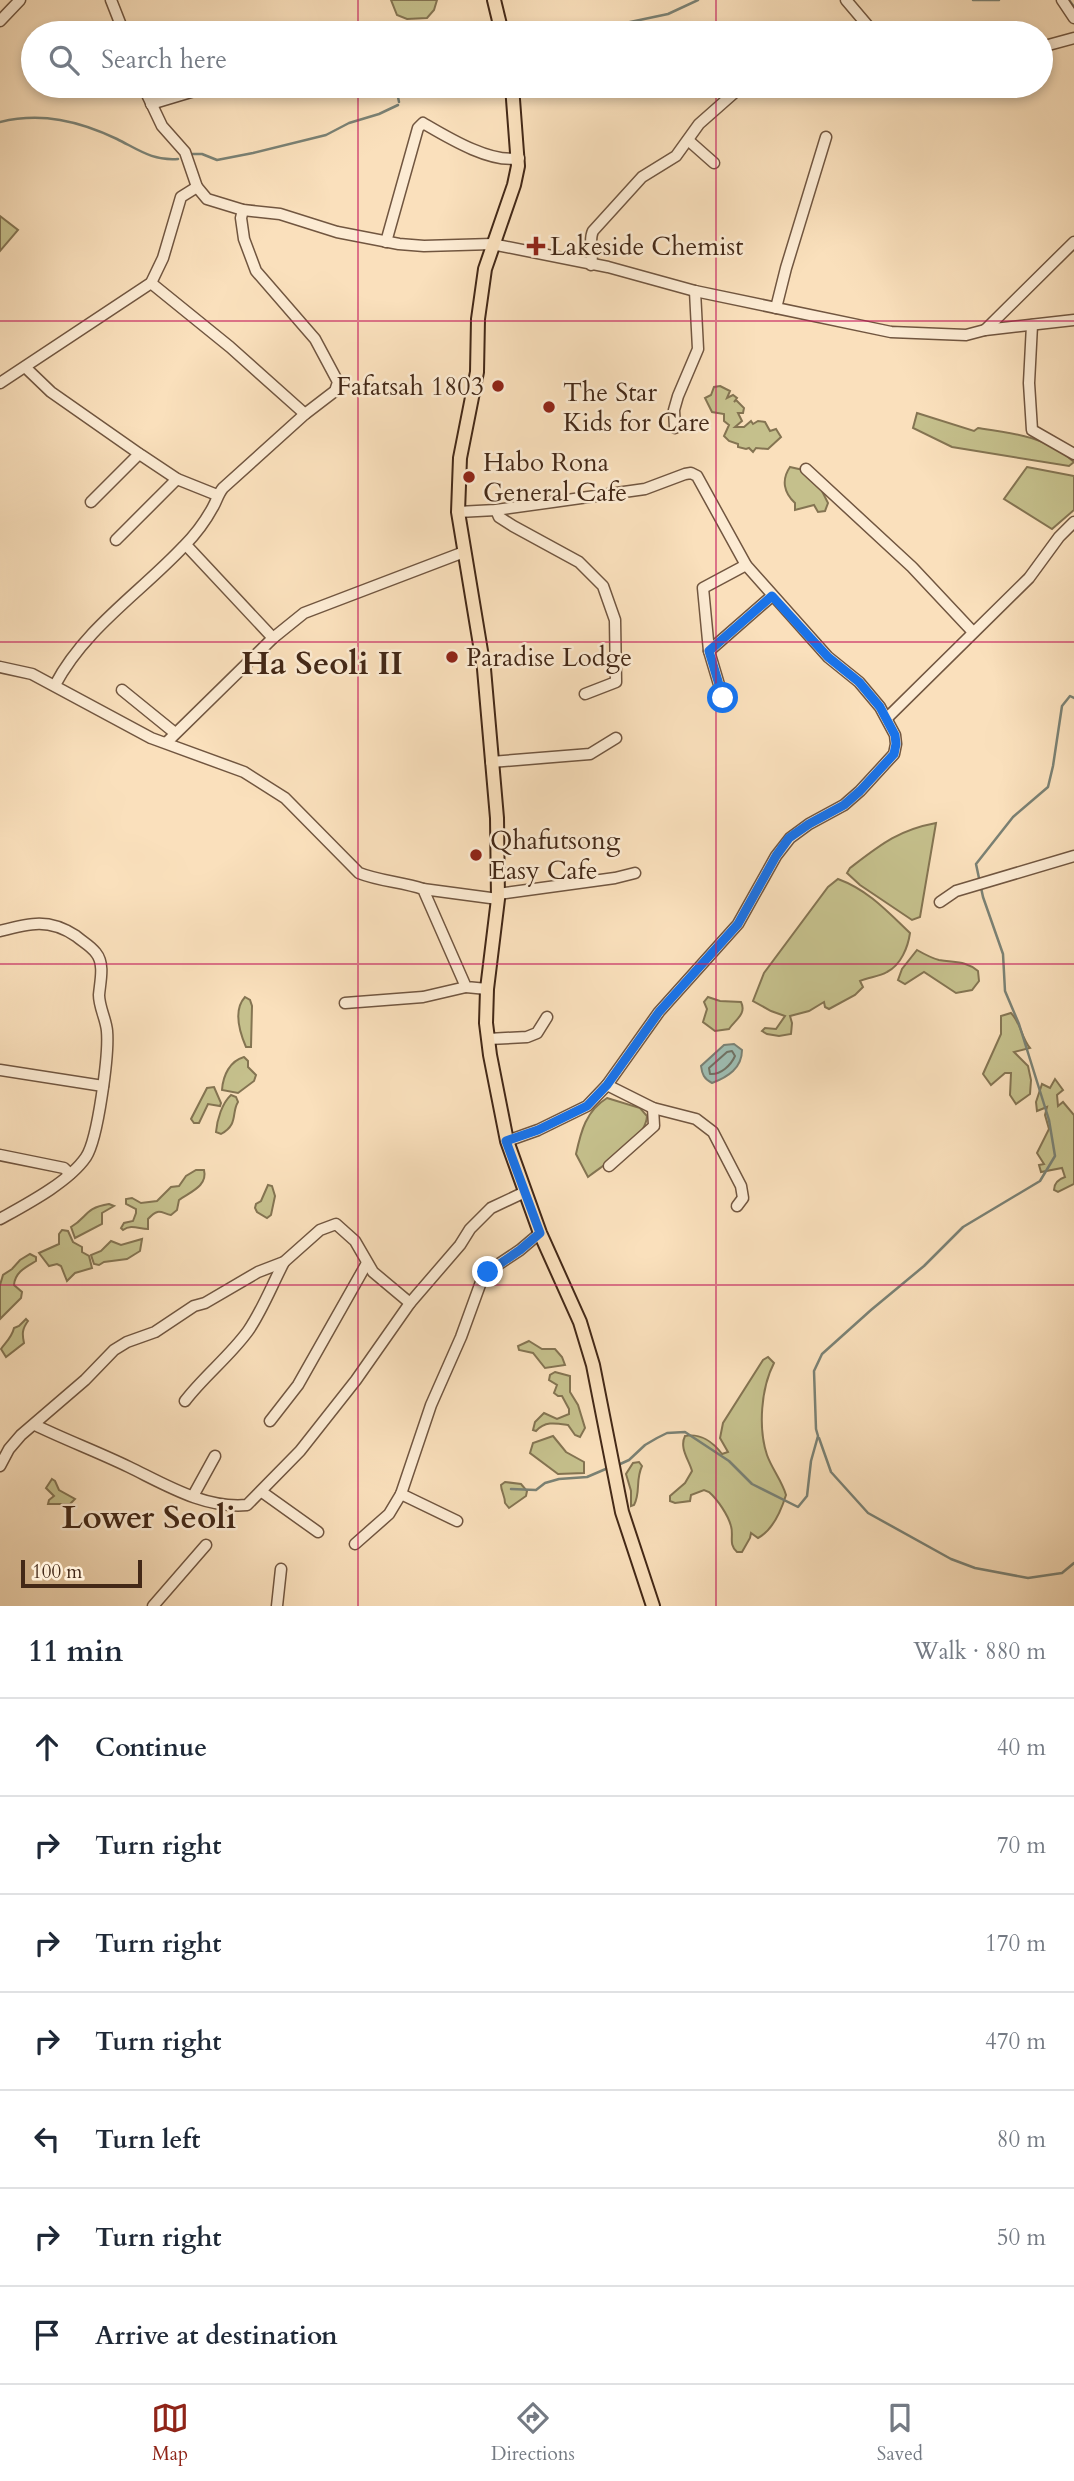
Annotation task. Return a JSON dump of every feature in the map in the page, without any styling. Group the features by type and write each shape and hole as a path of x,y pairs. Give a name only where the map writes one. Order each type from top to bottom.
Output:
{"main road":[{"path":"494,0 499,21"},
{"path":"513,98 519,158 514,185 485,269 478,319 477,372 460,458 458,512 484,669 497,818 498,896 487,989 488,1039 506,1141 540,1233 580,1322 593,1365 622,1512 653,1606"}],"street":[{"path":"0,21 20,0"},
{"path":"111,0 119,21"},
{"path":"846,0 864,21"},
{"path":"1062,0 1074,18"},
{"path":"1053,44 1074,38"},
{"path":"148,98 162,126 184,152 197,187 207,199 243,210 280,214 337,232 386,242 424,246 492,244 608,267 695,291 891,332 966,335 985,330 1074,320"},
{"path":"151,104 171,98"},
{"path":"591,265 593,257 590,235 593,231 642,177 676,156 699,124 728,98"},
{"path":"386,242 418,128 423,123 469,147 503,160 519,158"},
{"path":"776,308 826,137"},
{"path":"688,140 714,163"},
{"path":"0,383 151,283 163,258 181,197 197,187"},
{"path":"55,685 64,668 87,638 186,545 214,506 217,495 305,414 335,391 338,382 315,339 256,271 244,239 241,218 243,210"},
{"path":"985,330 1074,242"},
{"path":"151,283 230,347 305,414"},
{"path":"675,428 674,410 678,396 698,349 695,291"},
{"path":"1032,325 1029,383 1032,430 1074,454"},
{"path":"26,368 51,392 139,454 177,479 217,495"},
{"path":"91,502 139,454"},
{"path":"806,469 912,567 973,632"},
{"path":"458,512 496,510 645,489 691,473 697,476 746,565 828,657 859,682 887,718 896,744 894,754 860,791 844,805 789,838 738,924 659,1012 607,1085 587,1106 538,1130 506,1141"},
{"path":"116,540 177,479"},
{"path":"496,510 499,517 513,526 579,562 603,586 615,620 616,682 586,694"},
{"path":"887,718 1029,578 1059,537 1074,522"},
{"path":"186,545 273,638"},
{"path":"167,742 273,638 304,613 464,552"},
{"path":"723,698 709,651 704,588 746,565"},
{"path":"709,651 772,596"},
{"path":"0,667 32,674 151,737 244,772 285,798 359,873 373,878 423,888 498,896 635,873"},
{"path":"122,690 175,733"},
{"path":"491,762 590,754 616,738"},
{"path":"940,902 956,891 1074,856"},
{"path":"423,888 466,987"},
{"path":"0,930 26,924 49,923 62,926 96,952 100,959 99,998 107,1030 108,1057 88,1154 70,1174 0,1219"},
{"path":"345,1003 423,997 466,987 487,989"},
{"path":"488,1039 527,1037 537,1033 547,1017"},
{"path":"0,1070 103,1086"},
{"path":"607,1085 653,1108 692,1118 713,1132 741,1186 743,1198 737,1206"},
{"path":"609,1166 654,1126 653,1108"},
{"path":"0,1155 64,1168 70,1174"},
{"path":"35,1425 167,1487 229,1507 247,1505 300,1451 410,1303 460,1245 470,1229 491,1209 524,1192"},
{"path":"0,1466 21,1435 85,1380 114,1350 155,1332 194,1306 205,1303 258,1272 284,1262 320,1230 337,1224 355,1241 367,1263 384,1282 410,1303"},
{"path":"355,1544 389,1514 401,1494 431,1405 461,1337 481,1282 488,1272 540,1233"},
{"path":"185,1401 250,1329 284,1262"},
{"path":"270,1422 298,1385 367,1263"},
{"path":"193,1496 215,1456"},
{"path":"262,1492 318,1532"},
{"path":"401,1494 457,1521"},
{"path":"153,1606 206,1545"},
{"path":"277,1606 281,1569"}],"shaded area":[{"path":"391,0 437,0 434,10 427,18 407,19 397,15"},
{"path":"0,216 18,230 0,251"},
{"path":"720,386 730,391 727,398 733,395 737,398 734,402 736,400 744,408 743,413 738,413 742,421 735,427 744,427 751,421 753,424 758,421 765,422 770,431 776,429 781,437 768,449 756,448 753,452 729,441 724,436 729,425 724,421 724,414 712,412 705,398 711,395 714,387"},
{"path":"917,413 974,431 978,428 1029,438 1053,447 1074,462 1069,466 952,447 913,428"},
{"path":"790,467 803,470 820,487 828,503 825,511 818,512 814,505 795,510 795,503 785,486 785,477"},
{"path":"1027,467 1074,476 1074,510 1052,529 1004,499"},
{"path":"936,823 920,917 912,920 860,885 847,873 850,868 890,840 911,830"},
{"path":"838,879 868,895 910,933 906,950 892,969 860,981 863,987 855,995 829,1009 824,1002 809,1011 790,1016 791,1034 767,1034 762,1031 765,1028 776,1029 785,1016 753,1001 764,973 828,887"},
{"path":"917,950 936,959 969,965 978,971 979,981 972,990 956,993 924,972 905,984 898,980 902,969"},
{"path":"245,997 250,1000 252,1006 251,1047 246,1047 238,1015"},
{"path":"708,997 720,1001 741,1002 741,1013 729,1029 715,1031 703,1022 707,1009 704,1002"},
{"path":"1011,1013 1030,1048 1014,1052 1028,1066 1031,1080 1030,1094 1016,1104 1010,1095 1011,1073 1005,1073 991,1085 983,1074 1001,1034 1001,1016"},
{"path":"244,1057 248,1061 248,1067 256,1075 254,1081 238,1093 222,1090 228,1069"},
{"path":"1055,1079 1063,1090 1057,1095 1058,1106 1063,1102 1074,1115 1074,1184 1058,1192 1054,1187 1057,1181 1065,1177 1062,1168 1041,1172 1039,1165 1044,1164 1037,1153 1049,1129 1045,1115 1047,1107 1037,1111 1036,1102 1042,1084 1050,1088"},
{"path":"214,1087 220,1106 208,1104 199,1123 194,1123 191,1119 207,1088"},
{"path":"231,1095 236,1097 238,1102 230,1126 221,1134 216,1132 219,1117"},
{"path":"607,1098 640,1108 647,1116 645,1125 633,1142 588,1177 576,1154 589,1115"},
{"path":"196,1170 204,1170 205,1176 201,1184 179,1200 177,1210 171,1215 155,1213 148,1219 148,1229 121,1228 124,1223 133,1221 136,1213 136,1209 126,1204 126,1199 132,1198 141,1203 157,1201 171,1187 179,1186 186,1176"},
{"path":"268,1185 272,1186 275,1196 271,1215 267,1218 255,1208"},
{"path":"109,1204 114,1206 102,1213 102,1224 75,1238 71,1227 90,1210"},
{"path":"62,1230 68,1231 73,1242 82,1247 82,1252 89,1256 92,1268 75,1273 67,1281 61,1266 49,1266 39,1253 59,1244"},
{"path":"142,1239 140,1251 127,1259 94,1264 91,1255 101,1251 111,1241 121,1245"},
{"path":"30,1254 36,1257 36,1261 22,1270 15,1280 14,1285 22,1292 21,1298 0,1319 0,1285 3,1275"},
{"path":"26,1319 28,1321 23,1332 24,1343 6,1357 1,1349 14,1328"},
{"path":"529,1341 542,1349 555,1349 565,1365 545,1368 533,1353 519,1350 518,1346"},
{"path":"768,1357 774,1363 766,1384 762,1433 767,1455 786,1495 779,1514 768,1530 758,1538 751,1533 742,1552 737,1552 733,1546 728,1517 709,1492 704,1490 691,1495 690,1501 675,1503 670,1501 670,1496 685,1483 692,1471 684,1449 685,1436 701,1437 722,1454 728,1452 720,1438 723,1423 763,1360"},
{"path":"555,1372 570,1376 570,1392 578,1405 585,1428 580,1437 575,1435 568,1425 563,1424 547,1424 536,1431 533,1430 535,1422 544,1413 557,1419 569,1414 562,1396 554,1393 557,1385 549,1380 550,1375"},
{"path":"553,1436 566,1452 584,1462 584,1473 558,1474 530,1453 533,1443"},
{"path":"639,1462 642,1466 637,1496 631,1506 631,1491 626,1474 633,1463"},
{"path":"52,1479 59,1490 75,1499 70,1504 48,1504 54,1496 46,1488"},
{"path":"505,1482 521,1484 527,1491 526,1496 509,1508 501,1487"}],"water":[{"path":"734,1044 742,1050 740,1062 733,1071 712,1083 704,1076 701,1066 724,1045"}],"waterway":[{"path":"635,21 668,14 698,0"},
{"path":"973,0 999,0"},
{"path":"1069,0 1074,7"},
{"path":"398,98 399,102"},
{"path":"189,154 202,154 217,160 253,153 326,135 349,123 398,105"},
{"path":"0,122 31,118 60,120 103,133 154,156 178,159"},
{"path":"618,1465 667,1433 685,1432 729,1461 752,1484 798,1507 807,1496 811,1461 818,1436 814,1371 822,1354 924,1266 963,1227 1040,1181 1055,1156 1049,1120 1019,1024 1005,991 1003,954 983,897 976,864 1013,817 1048,787 1062,706 1070,696 1074,698"},
{"path":"819,1438 831,1472 868,1513 951,1559 975,1568 1028,1578 1062,1573 1074,1563"},
{"path":"511,1489 536,1490 545,1483 587,1477 608,1468"}],"place":[{"name":"Lakeside Chemist","path":"536,246"},
{"name":"Fafatsah 1803","path":"498,386"},
{"name":"The Star Kids for Care","path":"549,407"},
{"name":"Habo Rona General Cafe","path":"469,477"},
{"name":"Paradise Lodge","path":"452,657"},
{"name":"Qhafutsong Easy Cafe","path":"476,855"}],"district":[{"name":"Ha Seoli II","path":"322,663"},
{"name":"Lower Seoli","path":"149,1517"}],"route":[{"path":"488,1272 540,1233 506,1141 538,1130 587,1106 607,1085 659,1012 726,940 789,838 844,805 894,754 895,735 880,707 859,682 828,657 772,596 709,651 723,698"}]}
